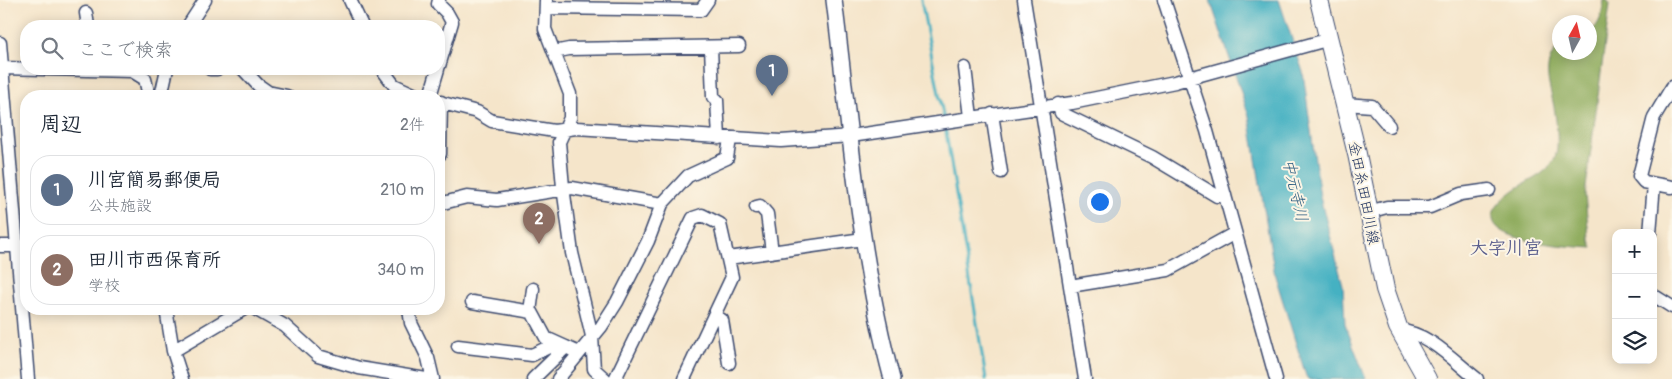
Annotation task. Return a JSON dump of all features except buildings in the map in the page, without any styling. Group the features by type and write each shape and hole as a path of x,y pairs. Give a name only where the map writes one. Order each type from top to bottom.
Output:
{"main road":[{"name":"金田糸田田川線","path":"1319,0 1323,41 1345,104 1385,289 1400,331 1427,379"}],"street":[{"path":"192,20 204,0"},
{"path":"350,0 359,20"},
{"path":"439,0 438,4 447,13 452,22 445,44"},
{"path":"605,379 594,369 592,336 572,253 563,190 559,142 570,118 570,94 545,29 546,4 701,10 708,0"},
{"path":"834,0 863,239 883,345 892,379"},
{"path":"1024,0 1085,379"},
{"path":"1164,0 1193,76 1276,379"},
{"path":"86,13 87,20"},
{"path":"445,102 478,112 492,120 554,131 576,128 781,141 852,136 1058,104 1193,76 1323,41"},
{"path":"0,44 1,68 20,229"},
{"path":"554,52 569,49 740,46"},
{"path":"558,379 601,327 621,294 648,241 662,204 688,176 727,158 717,100 713,97 712,47"},
{"path":"1,68 20,68"},
{"path":"965,68 971,117"},
{"path":"138,75 145,79 148,90"},
{"path":"162,90 166,75"},
{"path":"249,75 265,90"},
{"path":"386,75 400,90"},
{"path":"437,90 438,75"},
{"path":"1672,87 1654,117 1639,176 1644,182 1672,188"},
{"path":"1058,104 1061,113 1152,157 1217,196 1225,195"},
{"path":"1345,104 1372,106 1389,126"},
{"path":"992,114 1001,172"},
{"path":"1650,229 1654,184"},
{"path":"445,202 467,197 497,200 572,188 662,204"},
{"path":"1368,212 1387,207 1430,207 1461,194 1489,190"},
{"path":"756,206 760,206 767,214 772,252"},
{"path":"616,379 693,218 702,215 720,224 732,277 684,379"},
{"path":"1070,286 1168,270 1235,233"},
{"path":"728,258 863,239"},
{"path":"0,246 20,246"},
{"path":"533,289 530,312 546,338 579,353"},
{"path":"1657,298 1672,307"},
{"path":"472,302 530,312"},
{"path":"25,315 28,379"},
{"path":"167,315 173,351 182,379"},
{"path":"173,351 234,315"},
{"path":"265,315 285,326 318,356 359,368 426,379"},
{"path":"410,315 411,323 428,358 434,379"},
{"path":"714,316 722,320 729,363"},
{"path":"1400,331 1413,331 1429,340 1477,379"},
{"path":"458,346 532,355 562,345"},
{"path":"534,379 562,345"}],"green space":[{"path":"1604,0 1607,0 1610,4 1585,195 1589,238 1593,248 1517,238 1501,230 1493,221 1496,208 1513,191 1552,164 1555,157 1557,137 1555,113 1548,80 1550,59 1552,56 1552,60 1597,60 1597,25 1602,14"}],"water":[{"name":"中元寺川","path":"1210,0 1279,0 1303,72 1320,197 1343,285 1345,324 1366,379 1308,379 1306,376 1275,276 1249,116"}],"waterway":[{"path":"921,0 944,120"},
{"path":"945,126 986,379"}],"place":[{"name":"川宮簡易郵便局","path":"772,96"},
{"name":"田川市西保育所","path":"539,244"}],"district":[{"name":"大字川宮","path":"1506,248"}]}
